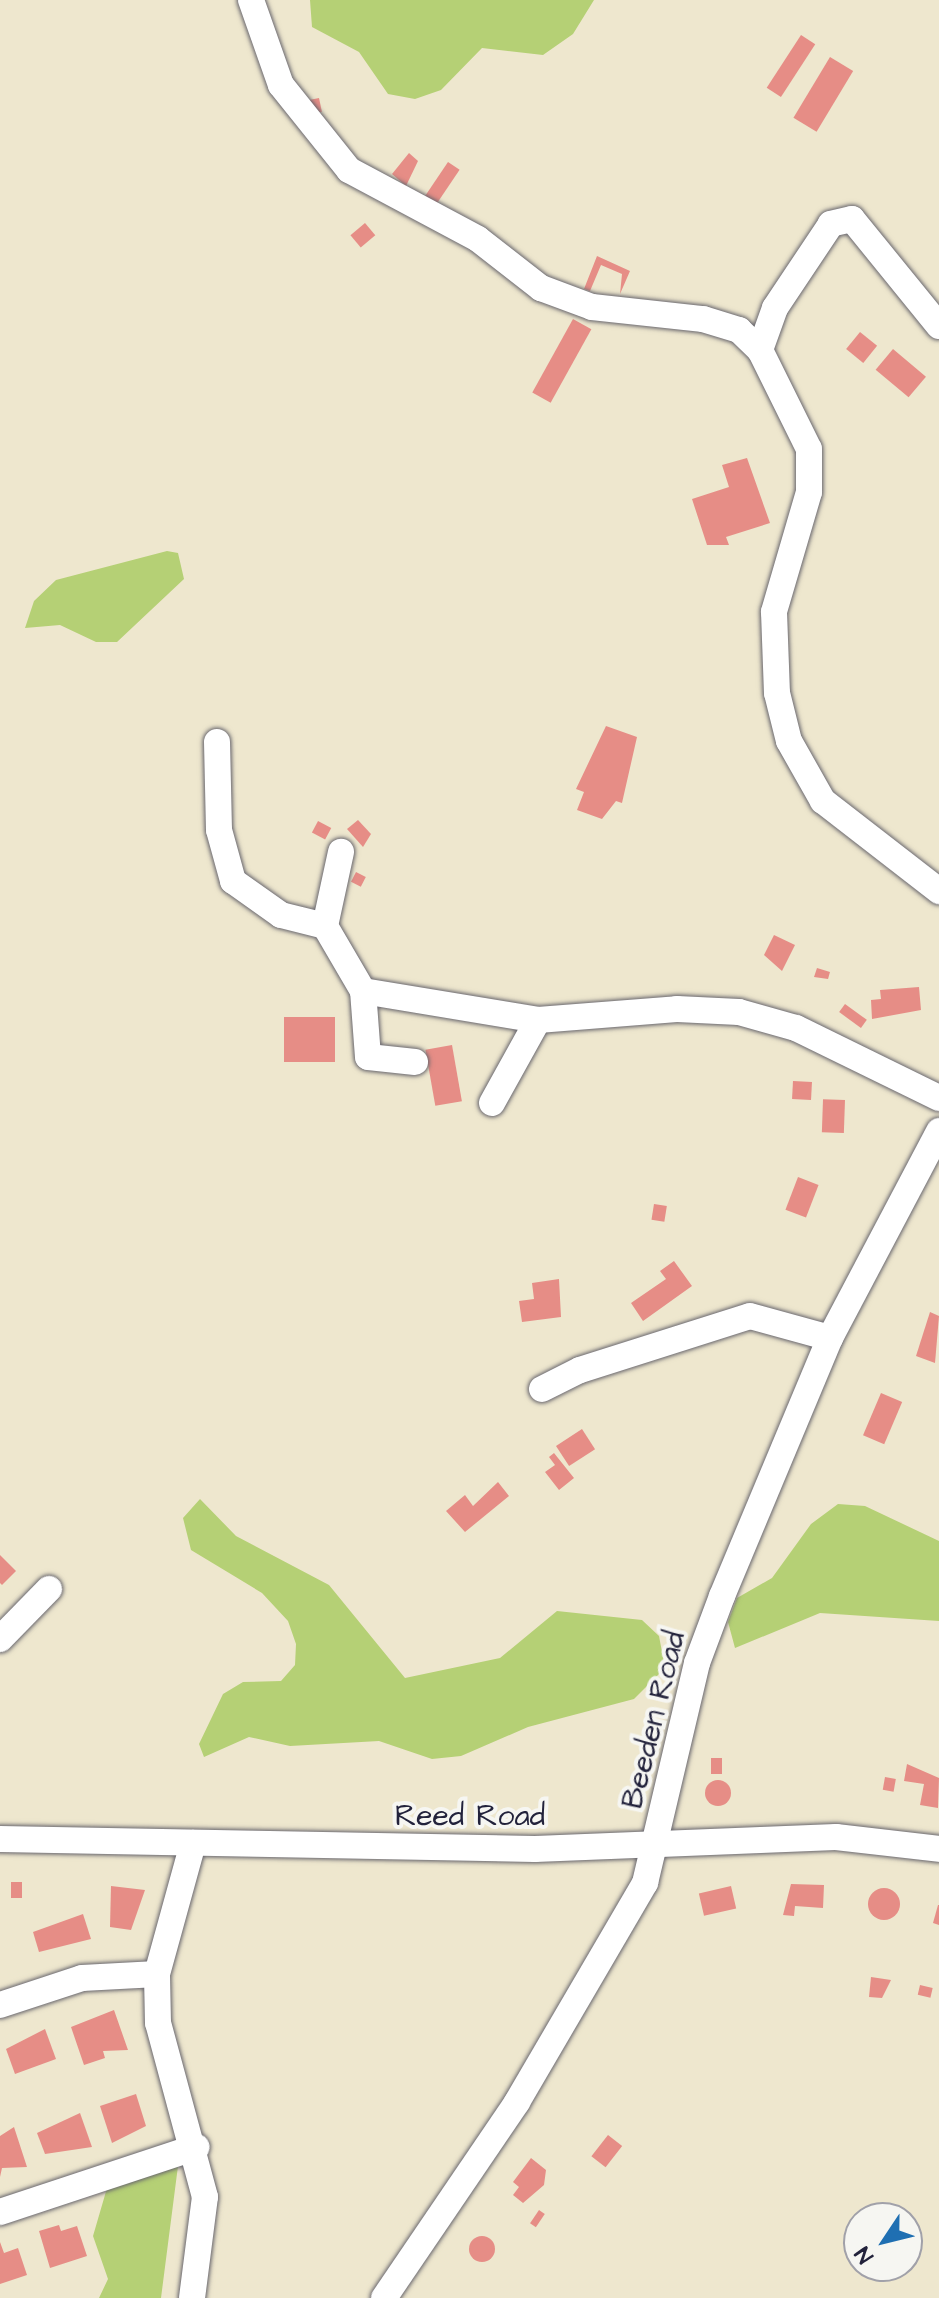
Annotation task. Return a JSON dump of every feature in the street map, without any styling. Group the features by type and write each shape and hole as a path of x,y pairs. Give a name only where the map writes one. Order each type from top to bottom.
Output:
{"street":[{"path":"251,0 281,85 349,170 478,239 541,288 592,307 703,319 739,330 760,350 809,449 801,529 774,612 777,693 789,741 823,801 939,891"},
{"path":"760,350 775,308 831,224 852,219 939,326"},
{"path":"217,742 219,830 233,881 281,915 325,926"},
{"path":"341,852 325,926 363,991 368,1057 415,1062"},
{"path":"363,991 538,1020 739,1012 796,1028 939,1098"},
{"path":"492,1103 538,1020"},
{"name":"Beeden Road","path":"384,2298 517,2102 645,1883 697,1663 830,1338 939,1131"},
{"path":"542,1389 580,1370 750,1316 830,1338"},
{"path":"0,1639 49,1589"},
{"name":"Reed Road","path":"0,1839 535,1849 836,1837 939,1849"},
{"path":"192,2298 205,2197 197,2147 158,2023 157,1974 193,1843"},
{"path":"0,2005 82,1978 157,1974"},
{"path":"0,2212 197,2147"}],"green space":[{"path":"310,0 594,0 573,34 543,55 482,48 441,90 415,99 388,94 359,52 312,27"},
{"path":"167,551 178,553 184,579 117,642 96,642 60,625 25,628 34,601 56,580"},
{"path":"200,1499 236,1536 329,1585 405,1678 500,1658 557,1611 642,1620 659,1636 665,1668 634,1699 528,1727 461,1756 432,1759 379,1741 290,1746 249,1737 204,1757 199,1744 223,1694 243,1682 281,1681 295,1665 296,1644 288,1621 262,1593 191,1550 183,1518"},
{"path":"838,1504 865,1506 939,1541 939,1621 820,1613 735,1648 728,1622 737,1598 772,1578 811,1524"},
{"path":"178,2166 161,2298 99,2298 108,2279 93,2236 107,2188"}],"building":[{"path":"801,35 815,44 781,97 767,88"},
{"path":"830,57 853,71 817,132 793,118"},
{"path":"319,98 322,112 312,114 309,100"},
{"path":"409,153 418,161 406,186 392,174"},
{"path":"448,162 460,170 435,206 423,198"},
{"path":"365,223 375,235 361,247 350,235"},
{"path":"597,256 630,271 620,294 622,274 601,265 590,291 584,289"},
{"path":"573,319 591,329 551,403 532,392"},
{"path":"860,332 877,346 863,363 846,349"},
{"path":"893,349 926,377 909,397 876,370"},
{"path":"747,458 770,523 726,537 729,545 707,545 692,499 729,487 722,465"},
{"path":"606,726 637,737 622,803 616,801 602,819 577,810 584,792 576,789"},
{"path":"358,820 371,834 363,847 347,829"},
{"path":"318,821 331,828 325,840 312,832"},
{"path":"356,872 366,877 361,887 351,882"},
{"path":"774,935 795,945 782,971 764,955"},
{"path":"817,968 830,972 828,979 814,977"},
{"path":"919,987 921,1010 872,1019 871,1000 881,999 880,990"},
{"path":"845,1004 867,1020 861,1028 839,1012"},
{"path":"284,1017 335,1017 335,1062 284,1062"},
{"path":"452,1045 462,1101 435,1106 425,1050"},
{"path":"793,1081 812,1082 811,1100 792,1099"},
{"path":"823,1099 845,1100 844,1133 822,1132"},
{"path":"798,1177 819,1185 806,1218 785,1210"},
{"path":"654,1204 667,1206 664,1222 651,1220"},
{"path":"674,1261 692,1286 643,1321 631,1303 666,1279 660,1271"},
{"path":"559,1279 561,1317 522,1322 519,1301 534,1299 532,1283"},
{"path":"930,1312 939,1316 935,1363 916,1356"},
{"path":"881,1393 902,1402 884,1444 863,1435"},
{"path":"582,1429 595,1449 569,1466 556,1446"},
{"path":"554,1453 574,1478 559,1490 545,1472 555,1465 549,1457"},
{"path":"498,1482 509,1496 465,1532 446,1511 465,1495 473,1506"},
{"path":"0,1555 16,1571 2,1585 0,1583"},
{"path":"711,1758 722,1758 722,1774 711,1774"},
{"path":"907,1764 939,1778 938,1808 920,1805 924,1784 904,1781"},
{"path":"885,1777 896,1779 894,1792 883,1790"},
{"path":"718,1780 727,1784 731,1793 727,1802 718,1806 709,1802 705,1793 709,1784"},
{"path":"11,1882 22,1882 22,1898 11,1898"},
{"path":"791,1884 824,1885 823,1908 795,1906 794,1916 783,1915"},
{"path":"111,1886 145,1890 131,1930 110,1927"},
{"path":"731,1886 736,1908 704,1916 699,1893"},
{"path":"884,1888 895,1893 900,1904 895,1915 884,1920 873,1915 868,1904 873,1893"},
{"path":"939,1905 939,1925 933,1923"},
{"path":"83,1914 91,1939 39,1952 33,1932"},
{"path":"871,1977 891,1980 882,1998 869,1997"},
{"path":"920,1985 933,1988 930,1998 918,1995"},
{"path":"114,2010 128,2050 103,2051 105,2058 84,2065 71,2027"},
{"path":"45,2029 56,2059 15,2074 6,2049"},
{"path":"136,2094 146,2126 112,2143 100,2106"},
{"path":"80,2113 92,2147 45,2154 37,2133"},
{"path":"14,2127 27,2167 2,2168 0,2177 0,2136"},
{"path":"608,2135 622,2146 606,2167 591,2156"},
{"path":"531,2158 546,2170 544,2185 523,2203 513,2195 519,2187 513,2182"},
{"path":"539,2210 545,2214 536,2227 530,2223"},
{"path":"59,2225 61,2231 77,2226 87,2256 50,2268 39,2231"},
{"path":"482,2236 491,2240 495,2249 491,2258 482,2262 473,2258 469,2249 473,2240"},
{"path":"0,2242 4,2253 18,2248 27,2275 0,2284"}]}
